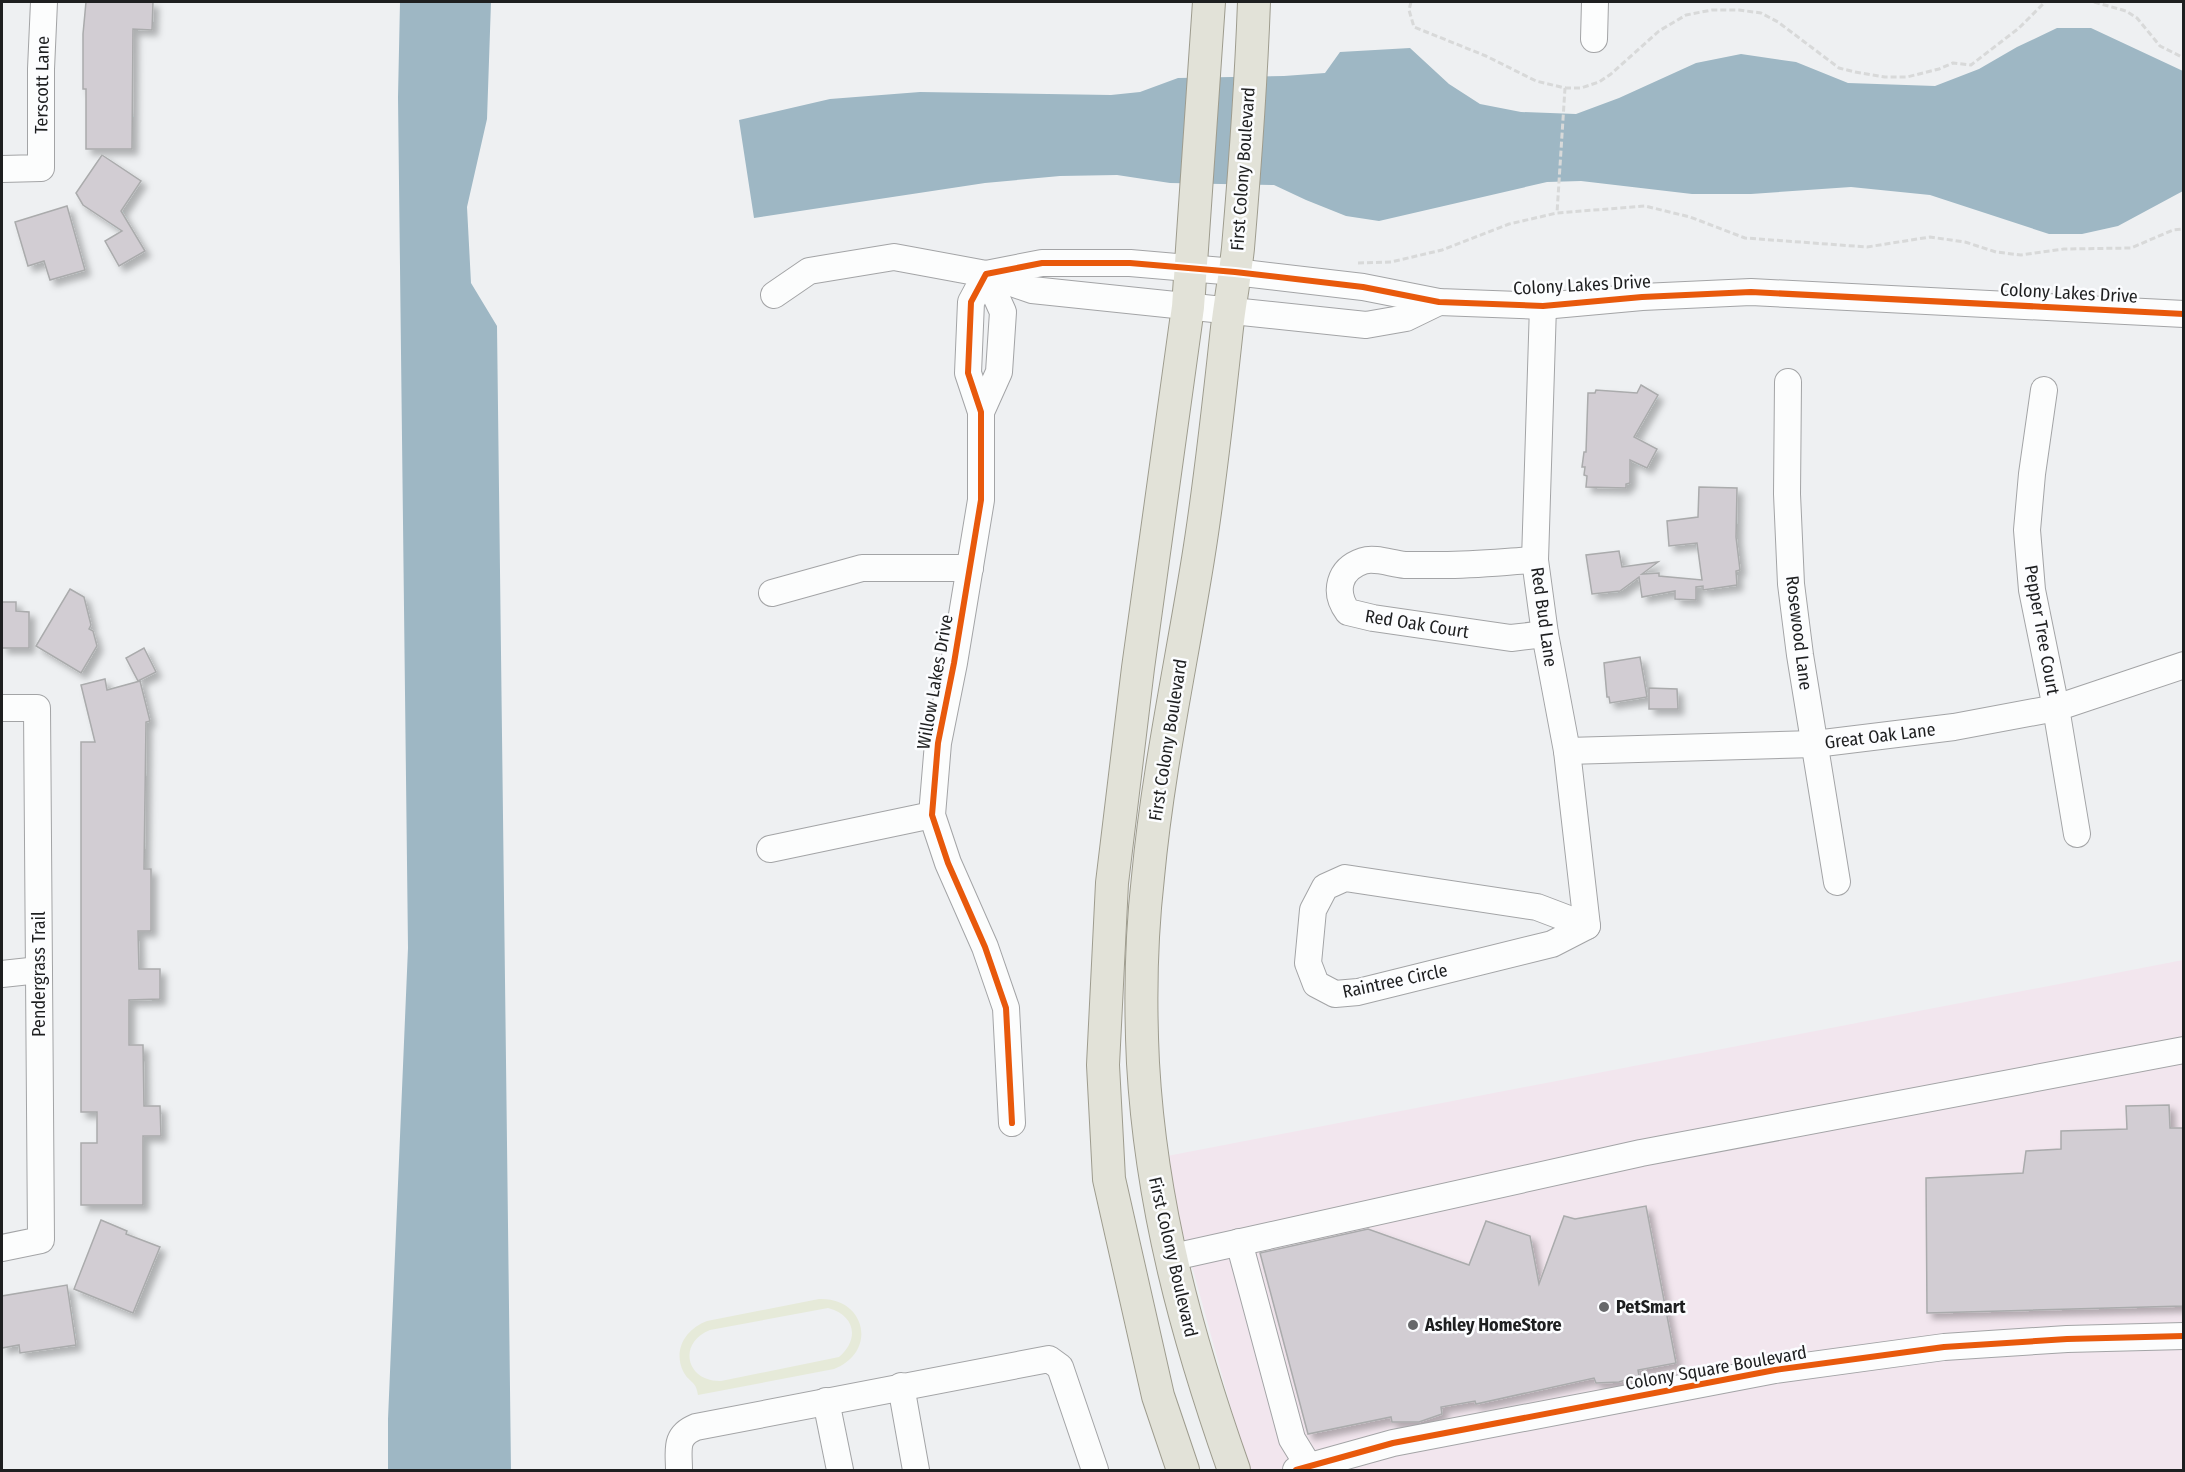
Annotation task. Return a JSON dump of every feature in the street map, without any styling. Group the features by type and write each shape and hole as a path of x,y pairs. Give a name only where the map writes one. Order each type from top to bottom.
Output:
{"main road":[{"name":"First Colony Boulevard","path":"1183,1470 1158,1396 1109,1179 1103,1065 1112,883 1138,668 1188,306 1209,2"},
{"name":"First Colony Boulevard","path":"1234,1470 1203,1382 1160,1214 1148,1124 1143,1052 1143,970 1146,898 1154,826 1210,472 1235,272 1254,2"},
{"path":"1138,668 1178,673"},
{"path":"1129,1273 1170,1258"}],"street":[{"name":"Terscott Lane","path":"2,169 41,168 44,2"},
{"path":"1594,39 1595,2"},
{"name":"Colony Lakes Drive","path":"774,295 809,271 894,257 986,274 1032,290 1366,325 1407,318 1438,302"},
{"name":"Colony Lakes Drive","path":"986,274 1042,263 1130,263 1235,272 1363,287 1438,302 1543,306 1642,297 1751,292 2184,314"},
{"name":"Willow Lakes Drive","path":"986,274 971,302 968,373 981,412 981,500 938,743 933,815 948,863 985,947 1006,1008 1012,1123"},
{"name":"Red Bud Lane","path":"1543,306 1535,560 1545,634 1568,751 1587,926"},
{"name":"Rosewood Lane","path":"1788,382 1787,494 1791,584 1800,655 1837,882"},
{"name":"Pepper Tree Court","path":"2044,390 2027,530 2032,590 2056,708 2077,834"},
{"name":"Red Oak Court","path":"1535,560 1436,566 1366,560 1351,566 1342,580 1339,592 1340,602 1348,612 1373,618 1511,638 1545,634"},
{"path":"772,593 862,568 970,568"},
{"name":"Great Oak Lane","path":"1568,751 1815,744 1954,727 2056,708 2184,665"},
{"name":"Pendergrass Trail","path":"2,708 37,708 41,1240 2,1248"},
{"path":"770,849 933,815"},
{"name":"Raintree Circle","path":"1345,878 1537,907 1587,926 1552,944 1358,992 1335,994 1316,984 1308,963 1313,910 1325,887 1345,878"},
{"path":"2,974 39,970"},
{"path":"1170,1258 1641,1153 2184,1050"},
{"path":"1239,1242 1292,1439 1305,1469"},
{"name":"Colony Square Boulevard","path":"1305,1469 1393,1443 1775,1370 1944,1347 2067,1339 2184,1336"},
{"path":"679,1470 679,1443 685,1431 696,1427 1050,1359 1060,1367 1095,1470"},
{"path":"901,1386 916,1470"},
{"path":"826,1401 840,1470"}],"path":[{"path":"1410,2 1414,27 1486,56 1536,81 1565,88 1581,88 1599,82 1659,31 1686,15 1712,10 1761,13 1778,22 1839,68 1885,77 1907,77 1940,69 1953,63 1971,65 2019,28 2045,2"},
{"path":"2094,2 2126,11 2137,18 2160,46 2184,58"},
{"path":"1557,213 1565,88"},
{"path":"1353,263 1391,262 1432,252 1509,224 1557,213 1645,207 1690,217 1745,238 1867,247 1930,237 1965,242 1996,252 2021,255 2064,249 2131,248 2173,230 2184,229"}],"shaded area":[{"path":"2183,960 2183,1470 1248,1470 1162,1157"}],"green space":[{"path":"819,1299 835,1301 847,1307 856,1316 861,1327 861,1339 857,1351 848,1361 834,1369 698,1395 696,1387 683,1371 680,1355 683,1341 693,1329 707,1321","holes":["828,1308 844,1316 852,1328 850,1343 839,1357 721,1381 709,1380 700,1375 693,1369 690,1361 693,1344 710,1330"]}],"water":[{"path":"400,2 491,2 487,119 467,207 471,283 497,326 511,1470 388,1470 388,1419 408,948 398,97"},
{"path":"2057,28 2091,28 2183,71 2183,191 2118,226 2082,234 2049,234 1930,195 1851,187 1751,194 1692,194 1581,181 1547,182 1379,221 1346,216 1274,185 1170,183 1117,175 1060,176 985,183 754,218 739,120 830,99 920,92 1111,95 1140,92 1178,78 1325,73 1340,52 1410,48 1449,84 1480,104 1521,112 1576,114 1619,98 1696,63 1741,54 1796,62 1848,83 1935,86 1979,69"}],"building":[{"path":"86,2 153,2 152,30 133,29 132,149 86,149 83,34"},
{"path":"102,155 141,181 121,211 145,251 119,266 105,241 122,231 83,205 76,193"},
{"path":"67,206 85,270 50,280 44,261 28,266 15,222"},
{"path":"1641,385 1658,395 1634,437 1657,449 1647,468 1630,460 1630,483 1626,484 1626,488 1586,487 1587,476 1584,475 1585,467 1582,467 1584,452 1586,452 1588,393 1595,393 1596,390 1637,393"},
{"path":"1699,487 1737,488 1736,537 1740,570 1736,571 1737,585 1703,590 1703,586 1696,587 1696,600 1675,599 1675,591 1642,597 1639,577 1620,591 1592,594 1586,555 1619,551 1622,567 1658,562 1642,574 1659,573 1659,576 1702,580 1697,543 1669,546 1667,521 1698,517"},
{"path":"70,589 84,597 91,625 89,629 93,631 97,646 81,673 36,646"},
{"path":"2,602 16,602 16,611 29,612 29,648 2,648"},
{"path":"144,648 156,672 138,681 126,658"},
{"path":"1640,657 1647,697 1610,703 1607,697 1604,663"},
{"path":"105,679 107,690 140,681 150,721 146,722 144,869 151,869 151,931 138,931 139,969 160,969 160,999 129,1000 129,1045 143,1045 144,1106 160,1106 161,1136 143,1136 143,1205 81,1205 81,1143 97,1143 97,1112 81,1112 81,742 95,742 81,685"},
{"path":"1649,688 1677,689 1678,709 1649,709"},
{"path":"2169,1105 2170,1128 2184,1128 2184,1306 1927,1313 1926,1178 2023,1173 2026,1151 2061,1149 2061,1131 2127,1129 2126,1106"},
{"name":"Ashley HomeStore","path":"1646,1206 1676,1363 1638,1370 1639,1376 1619,1382 1596,1383 1594,1378 1476,1404 1475,1401 1441,1407 1442,1414 1419,1422 1392,1422 1391,1417 1308,1434 1260,1253 1368,1229 1469,1265 1486,1221 1530,1236 1539,1284 1564,1216 1575,1219"},
{"path":"101,1220 127,1231 126,1234 160,1247 133,1313 74,1289"},
{"path":"67,1285 76,1345 20,1353 19,1345 2,1348 2,1296"}],"cycle path":[{"path":"1012,1123 1006,1008 985,947 948,863 932,815 938,743 954,663 981,500 981,412 968,373 971,302 986,274 1042,263 1130,263 1235,272 1363,287 1439,302 1543,306 1642,297 1751,292 2184,314"},
{"path":"1296,1470 1393,1443 1775,1370 1944,1347 2067,1339 2184,1336"}],"place":[{"name":"PetSmart","path":"1604,1307"},
{"name":"Ashley HomeStore","path":"1413,1325"}]}
